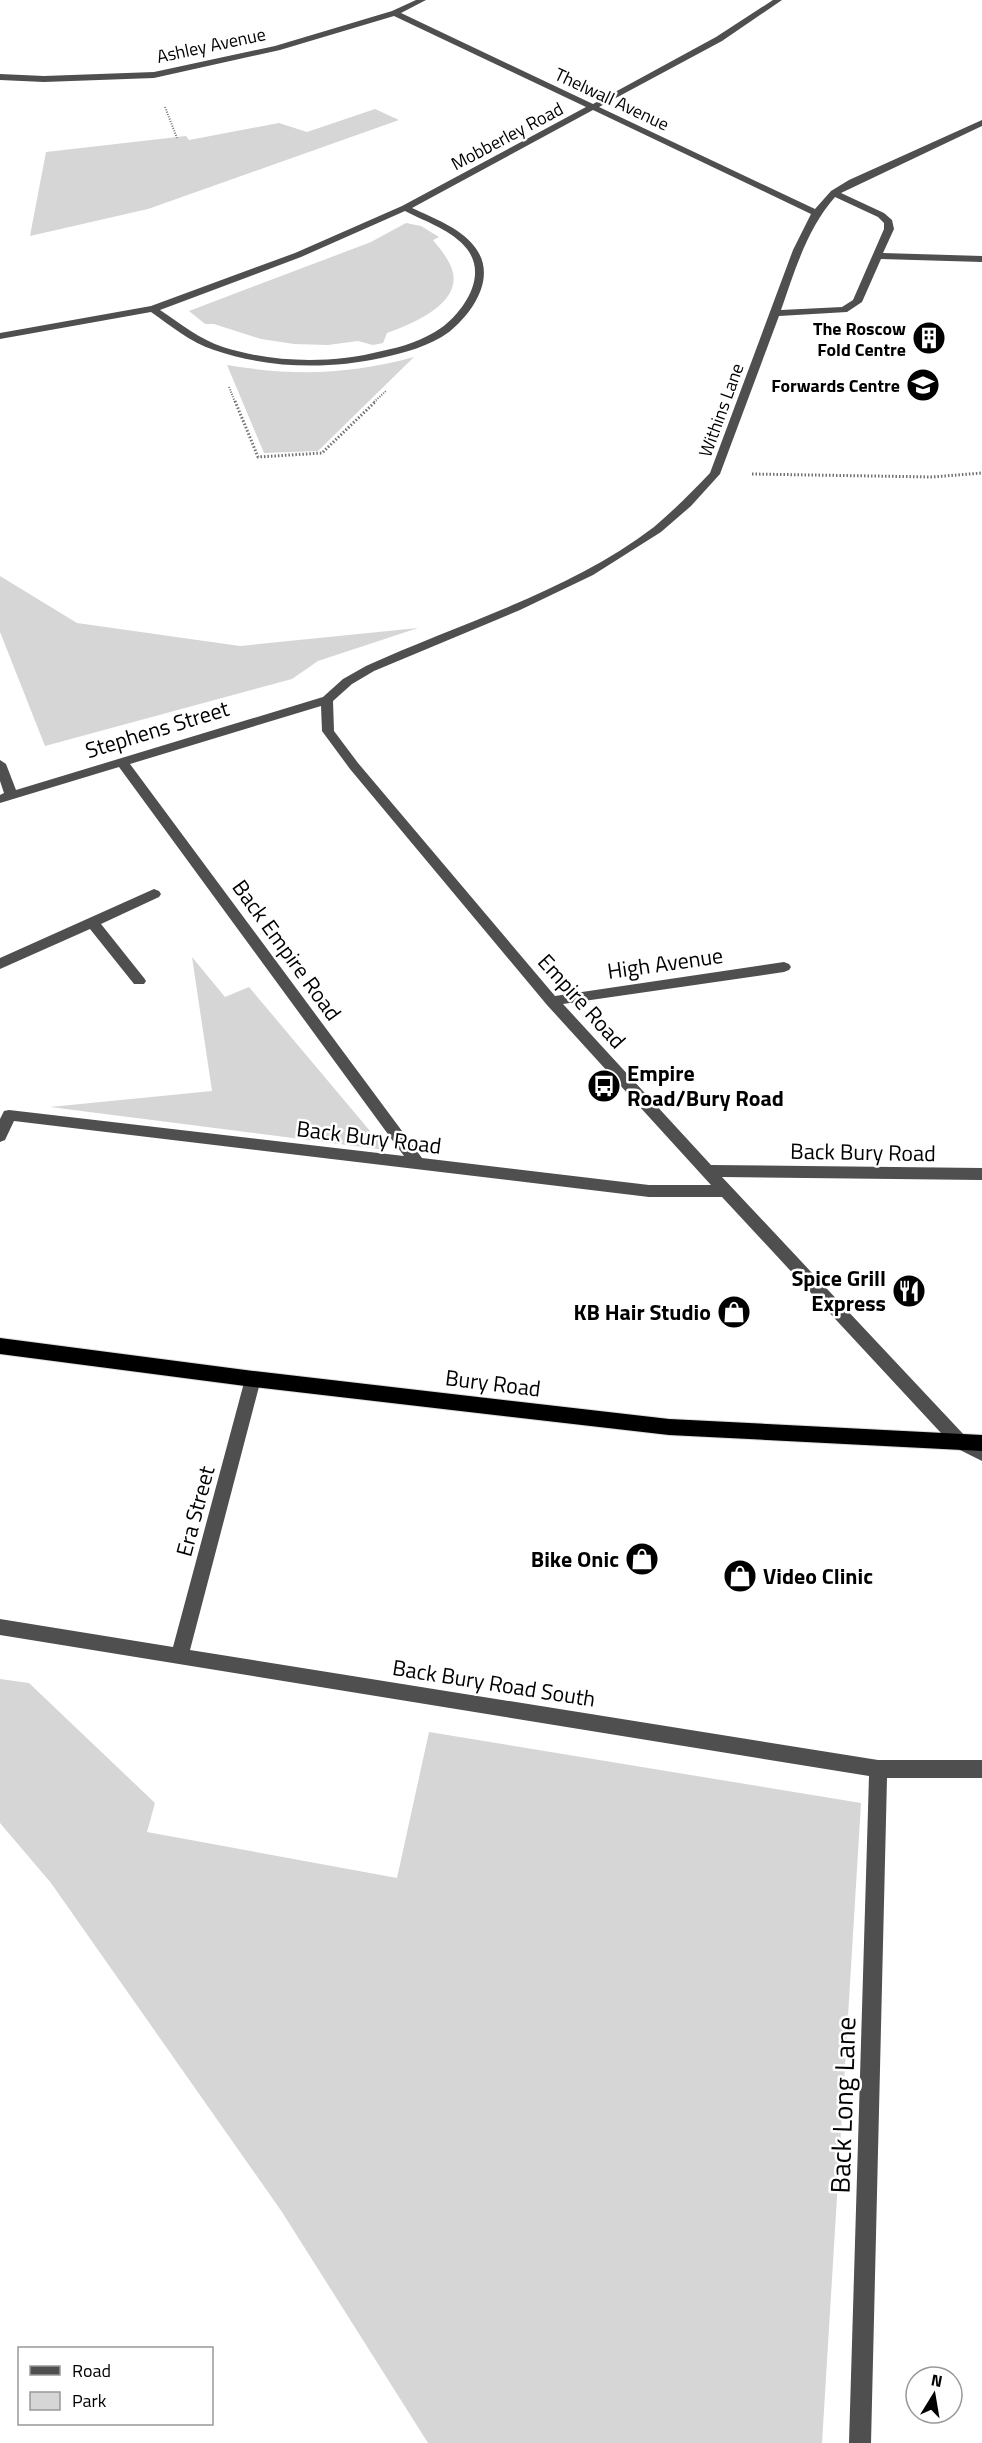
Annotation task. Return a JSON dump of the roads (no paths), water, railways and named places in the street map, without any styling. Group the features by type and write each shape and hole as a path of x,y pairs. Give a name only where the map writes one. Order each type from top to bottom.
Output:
{"highway":[{"name":"Bury Road","path":"0,1346 253,1379 681,1428 982,1443"}],"street":[{"name":"Ashley Avenue","path":"0,76 44,79 154,75 277,48 395,13 422,0"},
{"name":"Mobberley Road","path":"0,336 153,309 298,255 405,208 594,108 719,39 778,0"},
{"name":"Thelwall Avenue","path":"395,13 816,213"},
{"name":"Withins Lane","path":"327,700 352,678 527,602 628,551 695,498 715,474 798,250 816,213 834,193 852,182 982,123"},
{"path":"775,313 844,310 857,302 889,229 889,222 881,215 834,193"},
{"path":"153,309 201,341 245,354 291,362 351,361 407,347 437,334 458,318 479,287 481,264 470,246 405,208"},
{"path":"877,256 982,259"},
{"name":"Stephens Street","path":"5,797 327,700"},
{"name":"Empire Road","path":"327,700 328,731 354,766 552,1001 706,1171 960,1443"},
{"name":"Back Empire Road","path":"122,762 418,1164"},
{"path":"0,764 5,797"},
{"path":"0,964 154,894"},
{"path":"92,922 139,981"},
{"name":"High Avenue","path":"552,1001 784,968"},
{"name":"Back Bury Road","path":"0,1137 9,1114 649,1191 725,1191"},
{"name":"Back Bury Road","path":"706,1171 982,1174"},
{"name":"Era Street","path":"180,1655 253,1379"},
{"path":"960,1443 982,1454"},
{"name":"Back Bury Road South","path":"0,1627 878,1769 982,1769"},
{"name":"Back Long Lane","path":"860,2443 878,1769"}],"place":[{"name":"The Roscow Fold Centre","path":"929,338"},
{"name":"Forwards Centre","path":"923,385"},
{"name":"Empire Road/Bury Road","path":"604,1086"},
{"name":"Spice Grill Express","path":"909,1291"},
{"name":"KB Hair Studio","path":"734,1312"},
{"name":"Bike Onic","path":"642,1559"},
{"name":"Video Clinic","path":"740,1576"}]}
